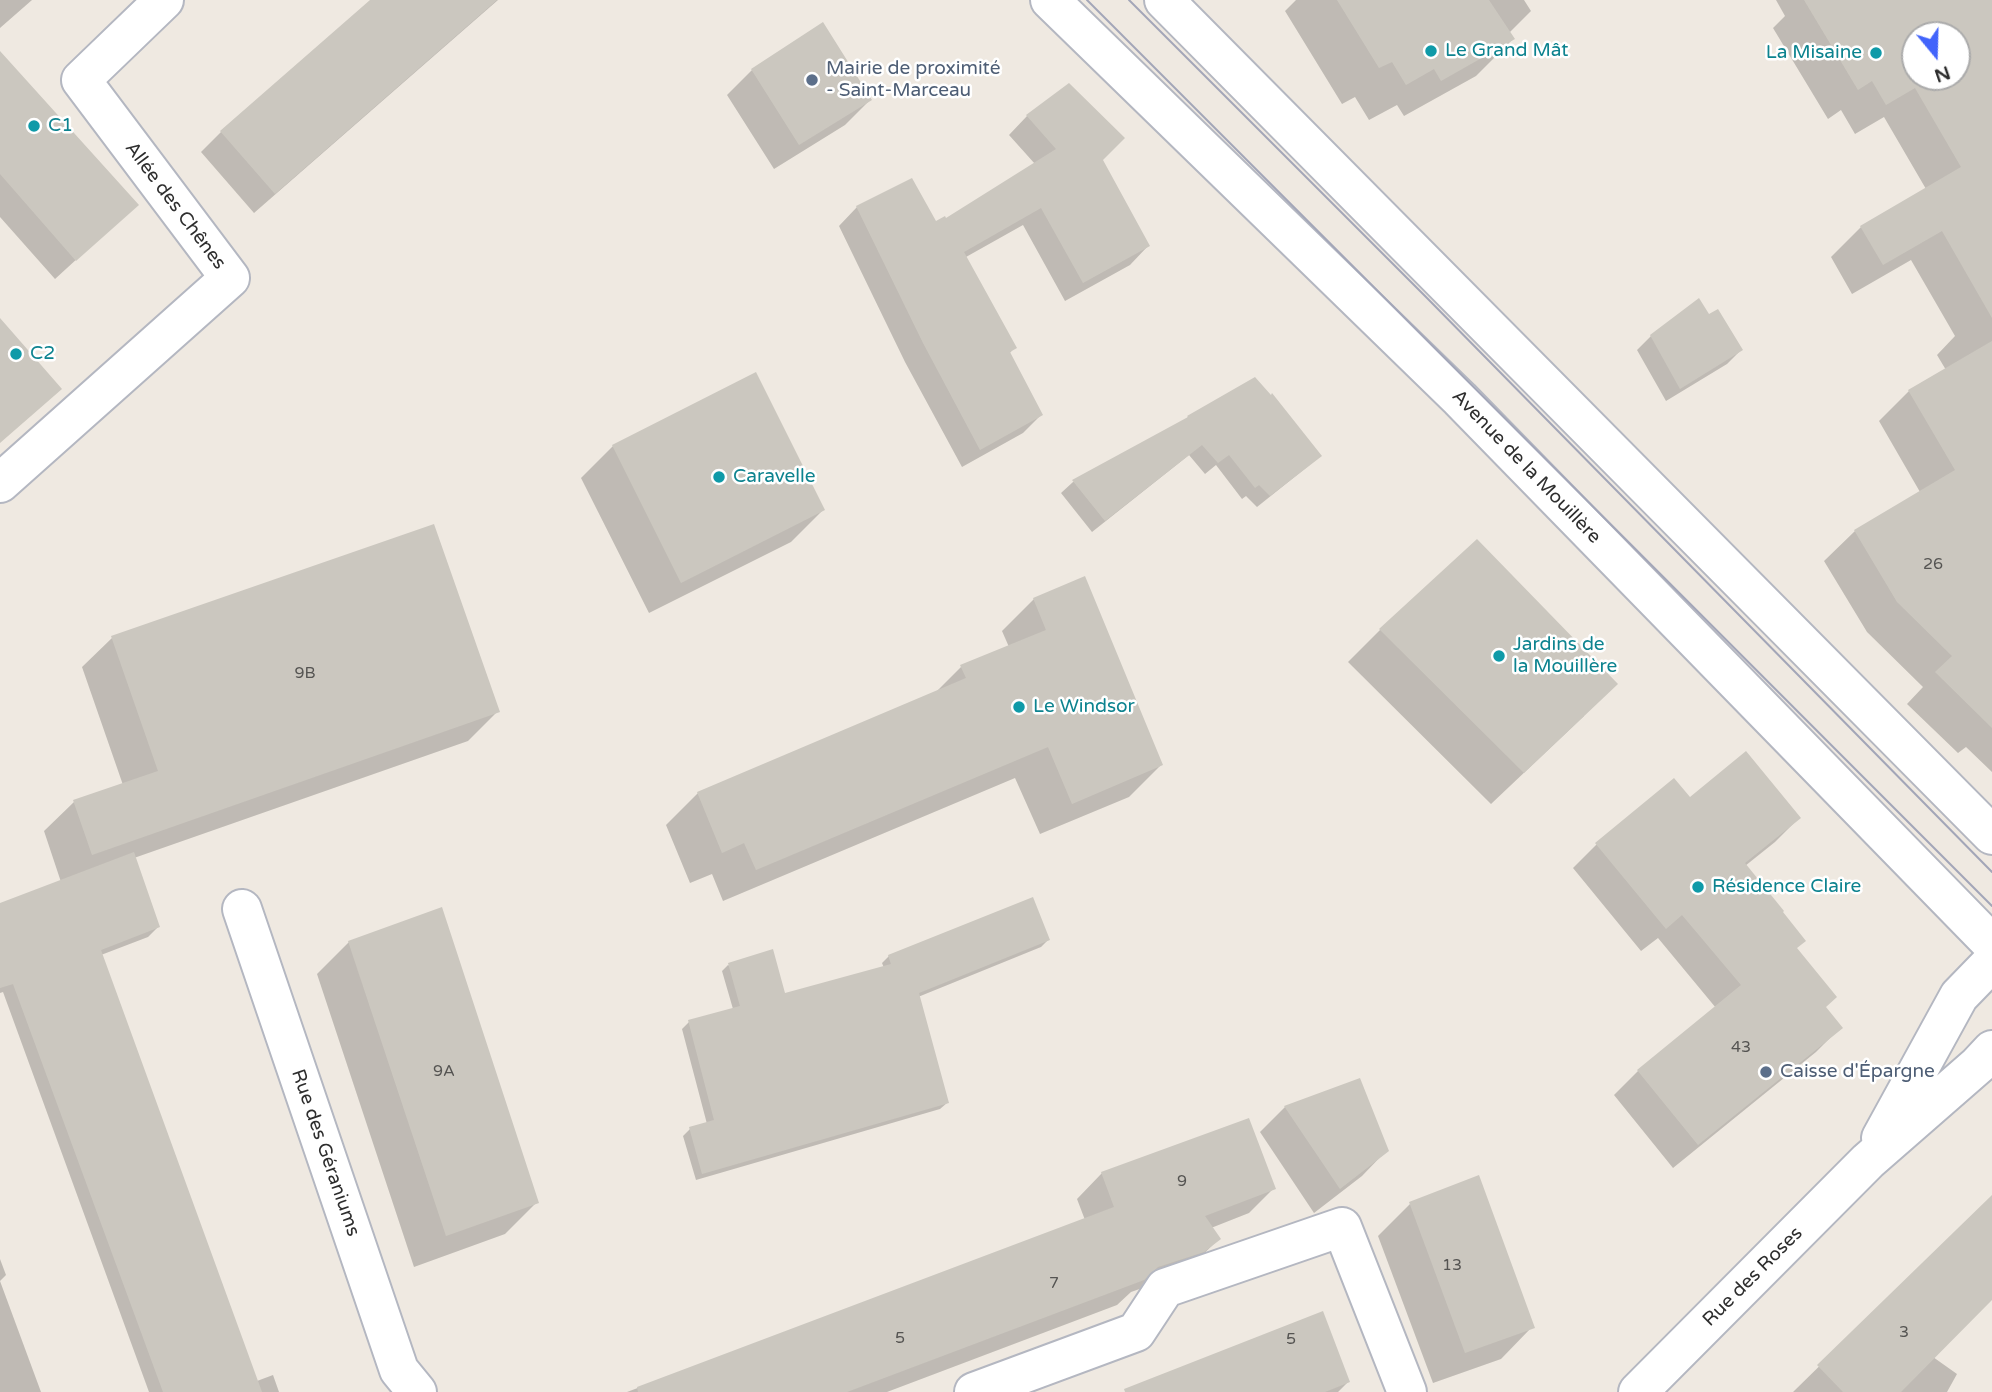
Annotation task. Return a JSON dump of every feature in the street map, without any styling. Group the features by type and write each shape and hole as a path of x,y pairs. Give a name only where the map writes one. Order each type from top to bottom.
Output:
{"street":[{"name":"Allée des Chênes","path":"0,483 230,278 81,80 164,0"},
{"name":"Avenue de la Mouillère","path":"1050,0 1460,399 1990,941"},
{"path":"1164,0 1992,835"},
{"name":"Rue des Géraniums","path":"243,909 399,1370 417,1392"},
{"name":"Rue des Roses","path":"1868,1161 1990,941"},
{"name":"Rue des Roses","path":"1638,1392 1868,1161 1992,1050"},
{"path":"974,1392 1136,1332 1165,1288 1342,1227 1407,1392"}],"building":[{"path":"370,0 497,0 275,194 220,131"},
{"name":"Le Grand Mât","path":"1337,0 1489,0 1515,39 1441,81 1434,69 1406,85 1392,62 1379,68"},
{"path":"1804,0 1992,0 1992,318 1942,231 1883,265 1860,226 1961,167 1917,91 1971,91 1971,21 1901,21 1901,91 1910,91 1886,105 1872,81 1858,90"},
{"path":"823,22 872,100 799,145 751,69"},
{"name":"C1","path":"0,51 139,205 76,261 0,174"},
{"path":"1069,83 1125,138 1103,160 1150,246 1083,283 1041,208 964,252 1017,348 1010,352 1043,415 980,450 923,343 856,206 912,178 936,221 945,216 946,218 1056,149 1026,115"},
{"path":"1699,298 1709,314 1718,309 1743,350 1680,389 1650,335"},
{"name":"C2","path":"0,318 62,389 0,443"},
{"path":"1992,341 1992,728 1935,672 1952,656 1897,602 1854,530 1955,470 1908,390"},
{"name":"Caravelle","path":"756,372 825,510 681,583 612,445"},
{"path":"1255,377 1271,395 1272,393 1322,456 1270,496 1259,485 1255,488 1229,455 1218,463 1202,445 1105,521 1072,480 1188,417"},
{"path":"434,524 500,712 92,855 73,800 158,771 111,636"},
{"name":"Jardins de la Mouillère","path":"1477,539 1618,684 1524,773 1379,629"},
{"name":"Le Windsor","path":"1085,576 1163,765 1072,804 1048,747 756,870 744,843 722,853 697,792 966,678 960,665 1046,630 1033,598"},
{"path":"1746,751 1801,818 1745,863 1806,941 1797,948 1837,997 1826,1007 1843,1028 1698,1145 1637,1070 1741,985 1682,915 1666,929 1595,843 1674,778 1690,797"},
{"path":"134,852 160,927 101,950 262,1392 163,1392 13,984 0,988 0,903"},
{"path":"1033,897 1050,940 919,993 949,1103 702,1174 689,1127 714,1120 688,1020 740,1006 728,963 773,949 785,993 891,964 888,955"},
{"path":"442,907 539,1203 446,1236 348,941"},
{"path":"1360,1078 1389,1151 1340,1189 1284,1106"},
{"path":"1249,1118 1276,1189 1205,1216 1221,1239 1204,1252 1158,1267 1144,1280 847,1392 638,1392 637,1387 1114,1207 1101,1172"},
{"path":"1479,1175 1535,1328 1465,1353 1409,1202"},
{"path":"1992,1195 1992,1300 1901,1392 1843,1392 1817,1365"},
{"path":"1323,1311 1350,1382 1325,1392 1125,1392 1124,1389"}],"tram line":[{"path":"1087,0 1992,906"},
{"path":"1129,0 1427,298 1992,872"}],"place":[{"name":"Le Grand Mât","path":"1431,51"},
{"name":"La Misaine","path":"1876,53"},
{"name":"Mairie de proximité - Saint-Marceau","path":"812,80"},
{"name":"C1","path":"34,126"},
{"name":"C2","path":"16,354"},
{"name":"Caravelle","path":"719,477"},
{"name":"Jardins de la Mouillère","path":"1499,656"},
{"name":"Le Windsor","path":"1019,707"},
{"name":"Résidence Claire","path":"1698,887"},
{"name":"Caisse d'Épargne","path":"1766,1072"}]}
